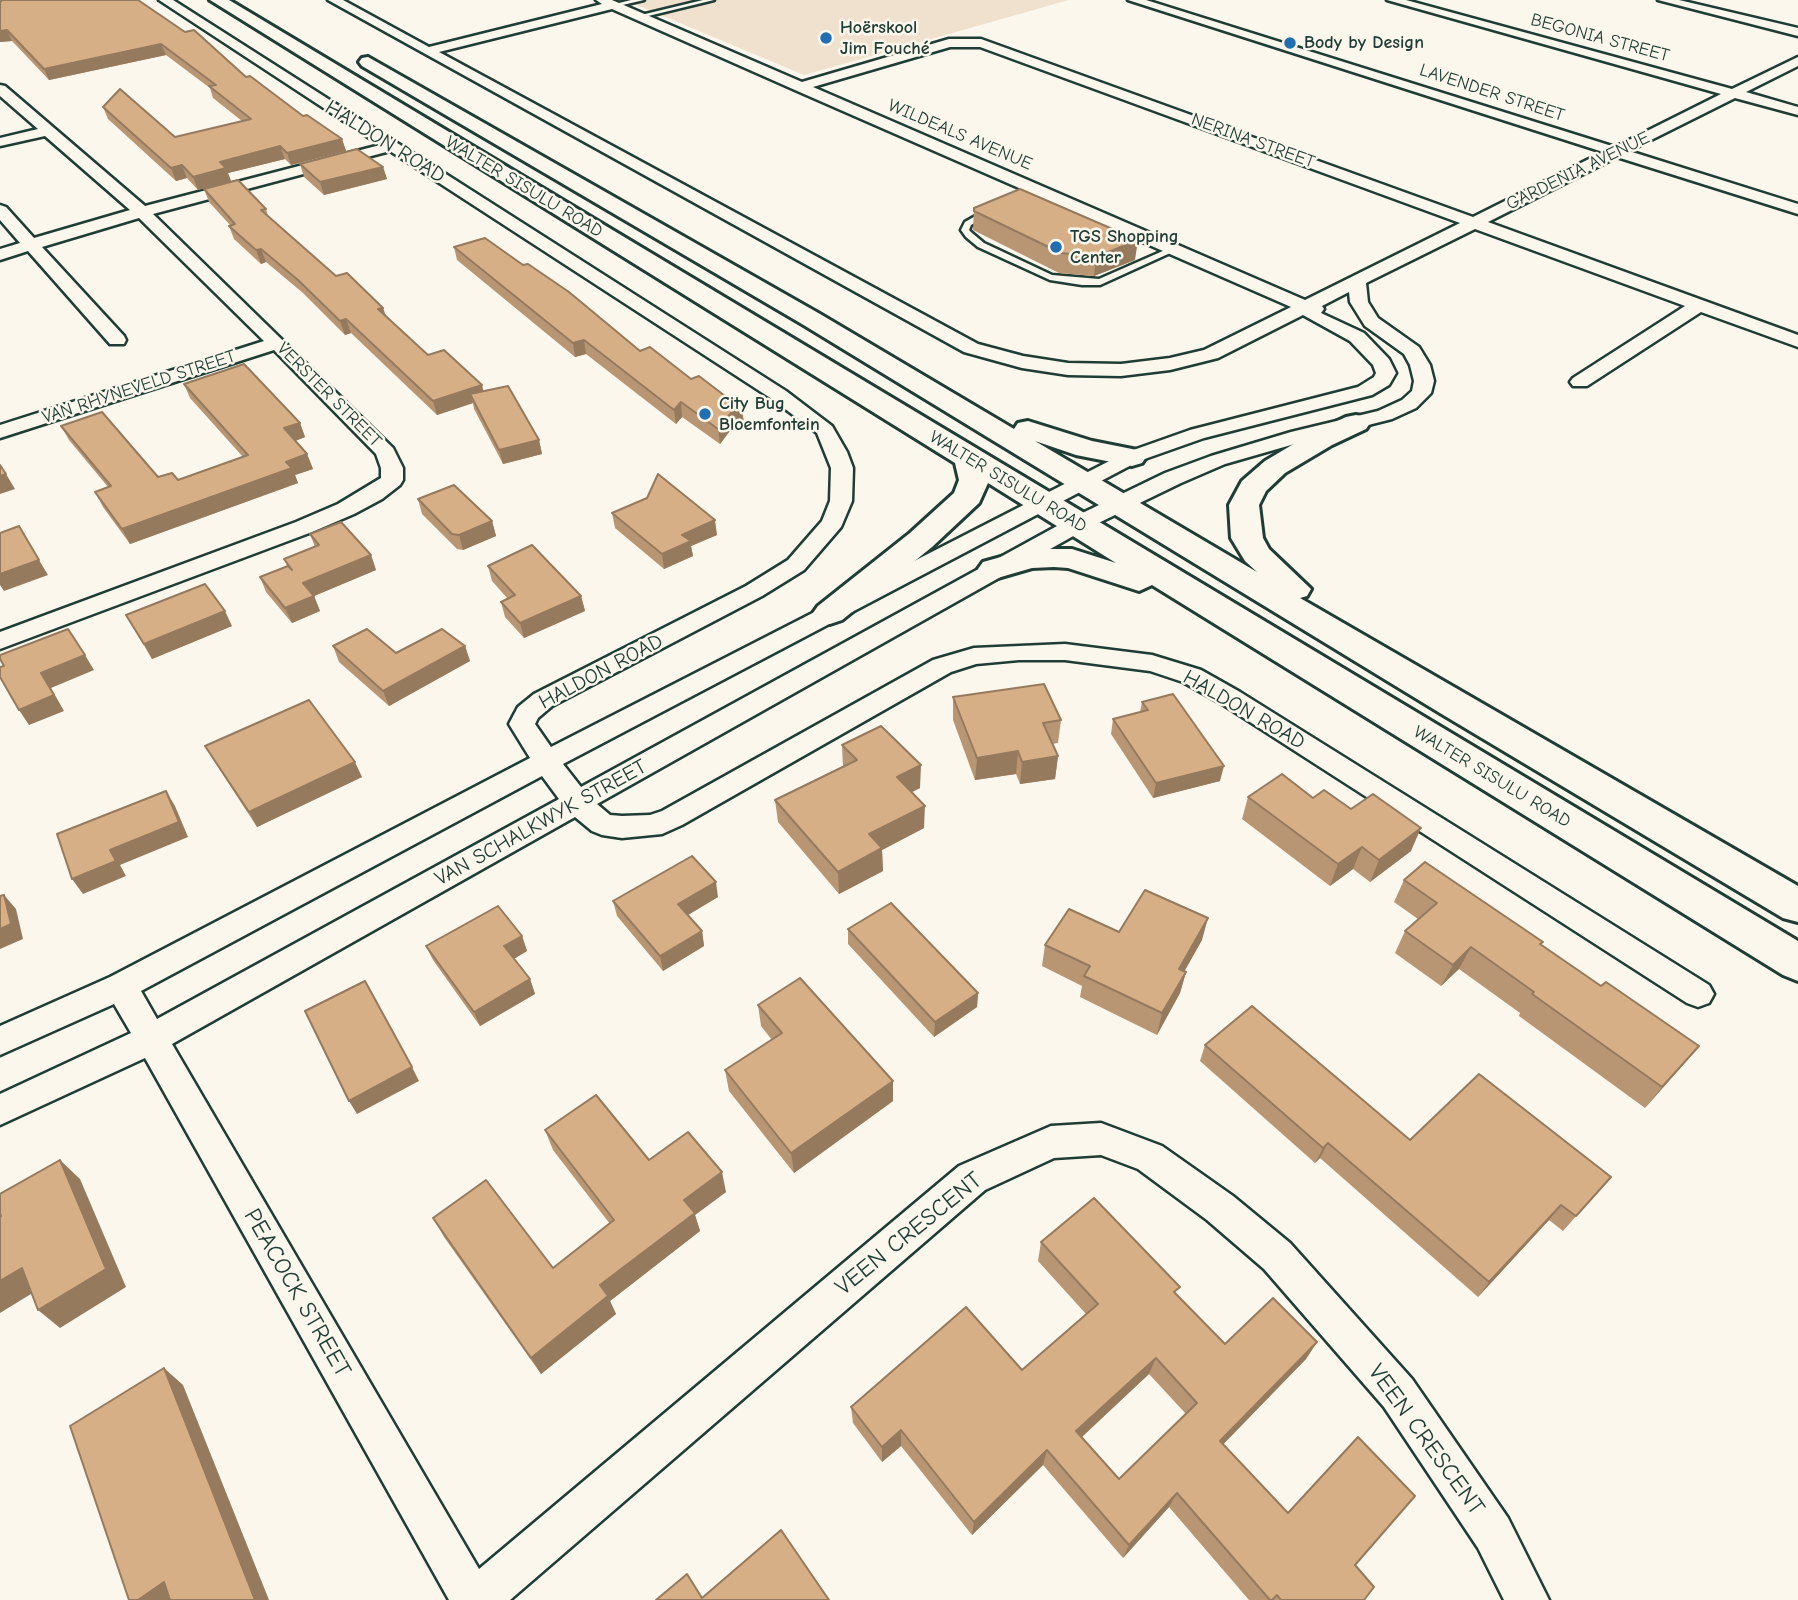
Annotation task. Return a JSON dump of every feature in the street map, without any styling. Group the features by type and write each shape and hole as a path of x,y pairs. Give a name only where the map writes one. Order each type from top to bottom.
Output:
{"highway":[{"name":"WALTER SISULU ROAD","path":"218,0 1798,964"},
{"name":"WALTER SISULU ROAD","path":"346,48 811,319 1453,704 1798,906"},
{"path":"811,319 1038,433 1086,449 1132,457"},
{"path":"1356,423 1322,439 1275,467 1253,487 1244,505 1247,538 1255,554 1306,598 1453,704"},
{"path":"830,613 921,540 968,497 974,480 968,458"},
{"path":"994,569 1030,559 1072,559 1161,590 1286,651"}],"street":[{"name":"HALDON ROAD","path":"165,0 779,395 825,430 837,452 842,468 841,501 833,522 796,565 754,591 543,700 527,713 522,724 545,762 578,803 603,824 622,827 652,826 672,818 930,672 974,656 1065,652 1152,663 1192,676 1231,698 1698,994"},
{"path":"334,0 971,348 1022,362 1057,367 1121,370 1170,364 1211,354 1303,306 1324,311 1412,351"},
{"name":"LAVENDER STREET","path":"1134,0 1798,209"},
{"name":"BEGONIA STREET","path":"1393,0 1798,111"},
{"path":"1664,0 1798,32"},
{"path":"428,51 608,3"},
{"name":"WILDEALS AVENUE","path":"608,3 1037,194 1175,249 1303,306"},
{"name":"NERINA STREET","path":"800,87 949,43 981,43 1798,341"},
{"name":"GARDENIA AVENUE","path":"1303,306 1798,61"},
{"name":"VERSTER STREET","path":"0,89 142,212 386,452 392,468 392,480 374,494 346,509 0,641"},
{"path":"0,142 48,131"},
{"path":"0,255 142,212 393,146"},
{"path":"0,210 117,340"},
{"path":"1076,525 1218,460 1287,439 1385,415 1409,404 1421,393 1424,381 1412,351 1371,322 1359,302 1357,280"},
{"path":"1580,382 1699,305"},
{"path":"0,1041 121,986 1132,457 1209,430 1365,391 1382,382 1386,373 1382,363 1357,337 1315,317 1303,306"},
{"path":"1266,327 1310,328 1357,337"},
{"name":"VAN RHYNEVELD STREET","path":"0,432 277,343"},
{"name":"VAN SCHALKWYK STREET","path":"0,1110 151,1039 1076,525"},
{"name":"PEACOCK STREET","path":"121,986 474,1600"},
{"name":"VEEN CRESCENT","path":"474,1600 972,1178 1051,1142 1101,1139 1150,1157 1220,1208 1277,1256 1398,1393 1493,1533 1527,1600"}],"lane":[{"path":"608,3 640,0"},
{"path":"640,16 711,0"},
{"path":"999,208 968,224 965,230 981,245 1050,277 1100,282 1175,249"}],"shaded area":[{"name":"Hoërskool Jim Fouché","path":"625,0 1069,0 804,75"}],"building":[{"path":"0,0 138,0 185,32 194,30 246,77 250,76 303,116 307,115 342,139 287,153 280,146 220,162 226,168 193,177 182,165 171,168 103,107 120,89 175,137 251,119 209,86 216,85 161,44 44,69 7,30 0,31"},
{"path":"357,149 383,167 320,182 300,164"},
{"path":"238,180 266,209 261,210 336,276 347,273 383,308 378,309 428,355 444,350 482,385 433,401 346,319 340,321 298,280 261,249 256,250 229,226 235,224 204,189"},
{"path":"1020,189 1138,240 1096,257 1061,253 974,211 974,208"},
{"path":"485,238 523,265 528,264 569,292 640,351 650,347 691,379 699,376 742,409 731,413 718,429 681,402 674,410 584,340 573,343 454,247"},
{"path":"244,364 300,423 284,428 307,454 286,462 292,468 122,529 95,492 111,486 61,426 102,412 158,477 172,473 178,480 248,455 184,384"},
{"path":"508,386 539,440 499,450 470,394"},
{"path":"0,465 6,474 0,476"},
{"path":"658,474 715,520 682,535 691,541 662,554 612,513 647,498"},
{"path":"454,485 492,521 459,535 452,534 418,499"},
{"path":"341,522 371,555 303,583 314,596 285,608 260,577 288,566 292,570 284,559 319,545 310,534"},
{"path":"19,526 39,560 0,574 0,533"},
{"path":"532,545 581,596 520,623 501,602 515,595 488,566"},
{"path":"205,584 225,611 144,644 126,615"},
{"path":"68,629 85,655 41,673 54,695 19,710 0,677 0,667 4,666 0,655"},
{"path":"367,629 396,653 442,629 465,646 383,691 333,646"},
{"path":"1044,684 1061,720 1043,723 1058,756 1022,762 1018,751 977,758 953,697"},
{"path":"1173,694 1224,766 1156,783 1113,719 1148,710 1142,702"},
{"path":"309,700 355,762 249,812 205,746"},
{"path":"881,726 921,765 897,777 925,806 869,834 882,848 838,872 775,800 857,760 842,745"},
{"path":"1282,774 1313,798 1324,790 1351,809 1373,794 1421,828 1379,860 1362,847 1338,864 1248,797"},
{"path":"166,791 179,822 110,850 116,861 72,879 57,834"},
{"path":"692,856 716,882 678,904 702,931 660,956 613,901"},
{"path":"1425,862 1543,942 1540,944 1601,986 1606,982 1699,1046 1662,1087 1471,947 1453,965 1405,931 1437,903 1404,880"},
{"path":"1145,890 1208,918 1179,969 1186,972 1162,1013 1084,976 1090,966 1045,945 1069,909 1119,932"},
{"path":"4,895 11,924 0,929 0,896"},
{"path":"891,903 978,993 935,1022 848,929"},
{"path":"498,906 522,936 504,946 530,979 474,1012 426,946"},
{"path":"800,978 893,1081 791,1153 725,1070 782,1033 758,1005"},
{"path":"365,981 412,1067 349,1101 305,1011"},
{"path":"1252,1006 1410,1140 1479,1074 1611,1177 1576,1216 1561,1205 1489,1282 1328,1143 1323,1148 1205,1045"},
{"path":"596,1095 649,1160 688,1132 722,1172 684,1200 695,1213 600,1285 608,1296 531,1358 433,1218 486,1180 553,1268 614,1220 545,1130"},
{"path":"60,1160 106,1269 38,1310 22,1268 0,1281 0,1194"},
{"path":"1094,1198 1180,1287 1174,1292 1225,1344 1273,1298 1317,1342 1220,1441 1288,1513 1358,1437 1415,1496 1355,1565 1374,1587 1364,1600 1281,1600 1277,1595 1270,1600 1177,1493 1129,1545 1047,1450 974,1522 901,1430 882,1447 851,1407 966,1307 1022,1370 1098,1304 1041,1242","holes":["1156,1358 1197,1403 1119,1479 1076,1431"]},
{"path":"164,1368 255,1600 170,1600 164,1582 138,1600 129,1600 70,1426"},
{"path":"781,1530 829,1600 656,1600 687,1574 702,1598"}],"place":[{"name":"Hoërskool Jim Fouché","path":"826,38"},
{"name":"Body by Design","path":"1290,43"},
{"name":"TGS Shopping Center","path":"1056,247"},
{"name":"City Bug Bloemfontein","path":"705,414"}]}
